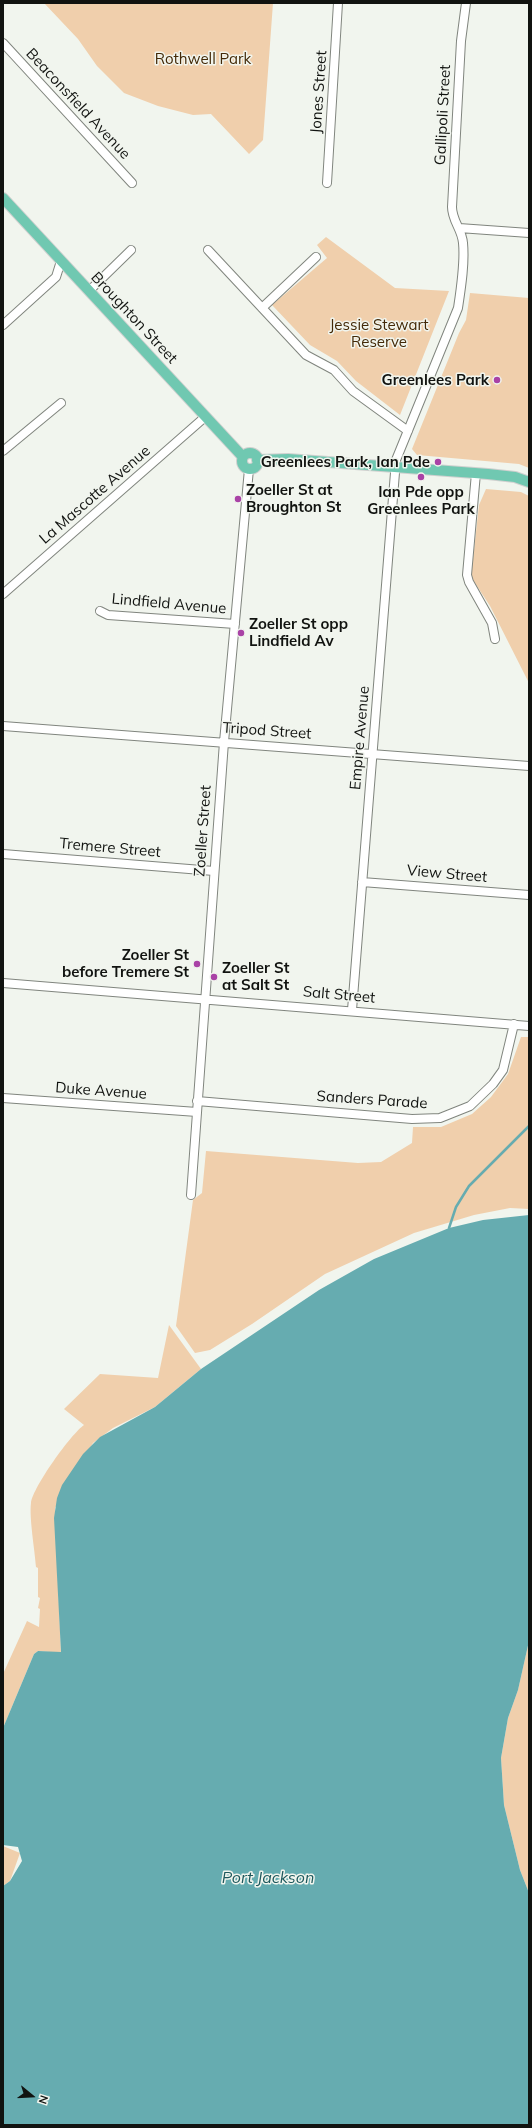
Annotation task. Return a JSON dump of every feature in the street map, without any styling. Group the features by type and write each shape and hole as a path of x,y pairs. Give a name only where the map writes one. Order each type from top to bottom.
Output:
{"main road":[{"name":"Broughton Street","path":"3,198 243,457"},
{"path":"247,454 252,454 257,460 256,466 249,469 242,464 243,457 247,454"},
{"path":"257,460 288,458 476,473 515,477 529,482"}],"street":[{"name":"Jones Street","path":"327,183 338,3"},
{"name":"Gallipoli Street","path":"408,432 458,308 463,242 459,228 454,220 452,207 461,41 466,3"},
{"name":"Beaconsfield Avenue","path":"3,43 132,184"},
{"path":"459,228 529,233"},
{"path":"89,291 131,250"},
{"path":"208,250 306,355 334,370 353,391 408,432"},
{"path":"262,308 316,257"},
{"path":"3,325 56,277 61,261"},
{"path":"3,451 61,403"},
{"name":"La Mascotte Avenue","path":"3,594 205,417"},
{"name":"Empire Avenue","path":"352,1010 396,460 408,432"},
{"name":"Zoeller Street","path":"191,1195 224,742 249,469"},
{"path":"476,473 467,575 469,582 492,623 495,639"},
{"name":"Lindfield Avenue","path":"100,611 108,615 235,624"},
{"name":"Tripod Street","path":"3,726 529,766"},
{"name":"Tremere Street","path":"3,854 214,871"},
{"name":"View Street","path":"362,882 529,895"},
{"name":"Salt Street","path":"3,983 352,1010 529,1026"},
{"name":"Sanders Parade","path":"197,1101 412,1119 440,1118 470,1106 493,1084 504,1070 514,1024"},
{"name":"Duke Avenue","path":"3,1098 197,1112"}],"green space":[{"name":"Rothwell Park","path":"44,3 273,3 263,140 249,154 211,114 193,115 158,106 124,93 97,66 78,39"},
{"name":"Jessie Stewart Reserve","path":"326,237 395,288 449,291 400,415 356,381 337,361 310,345 272,305 327,258 317,245"},
{"name":"Greenlees Park","path":"470,293 529,298 529,468 519,464 417,455 412,449 459,333 466,320"},
{"path":"486,489 521,492 529,496 529,683 490,606 471,577 479,505"},
{"path":"521,1037 529,1037 529,1209 510,1208 474,1215 414,1233 325,1274 252,1324 210,1350 195,1353 176,1326 193,1200 202,1193 206,1151 358,1163 381,1162 412,1143 413,1127 441,1127 472,1114 491,1097 508,1074"},
{"path":"169,1325 201,1369 155,1407 113,1428 93,1443 55,1508 61,1653 38,1651 34,1654 3,1728 3,1674 27,1621 39,1627 40,1609 38,1608 40,1598 38,1597 38,1568 36,1567 31,1517 31,1503 33,1495 53,1461 78,1430 84,1425 64,1409 100,1374 158,1378"},
{"path":"529,1641 529,1893 520,1870 504,1805 501,1758 508,1718 518,1690"},
{"path":"3,1846 20,1853 10,1881 3,1886"}],"water":[{"name":"Port Jackson","path":"529,1215 529,1641 518,1690 508,1718 501,1758 504,1805 520,1870 529,1893 529,2125 3,2125 3,1886 10,1881 22,1861 18,1847 3,1845 3,1728 34,1654 38,1651 61,1652 54,1518 57,1498 62,1485 83,1454 100,1437 155,1407 201,1369 319,1290 374,1259 449,1228 483,1220"}],"waterway":[{"path":"449,1228 456,1207 469,1186 529,1126"}],"place":[{"name":"Greenlees Park","path":"497,380"},
{"name":"Greenlees Park, Ian Pde","path":"438,462"},
{"name":"Ian Pde opp Greenlees Park","path":"421,477"},
{"name":"Zoeller St at Broughton St","path":"238,499"},
{"name":"Zoeller St opp Lindfield Av","path":"241,633"},
{"name":"Zoeller St before Tremere St","path":"197,964"},
{"name":"Zoeller St at Salt St","path":"214,977"}]}
